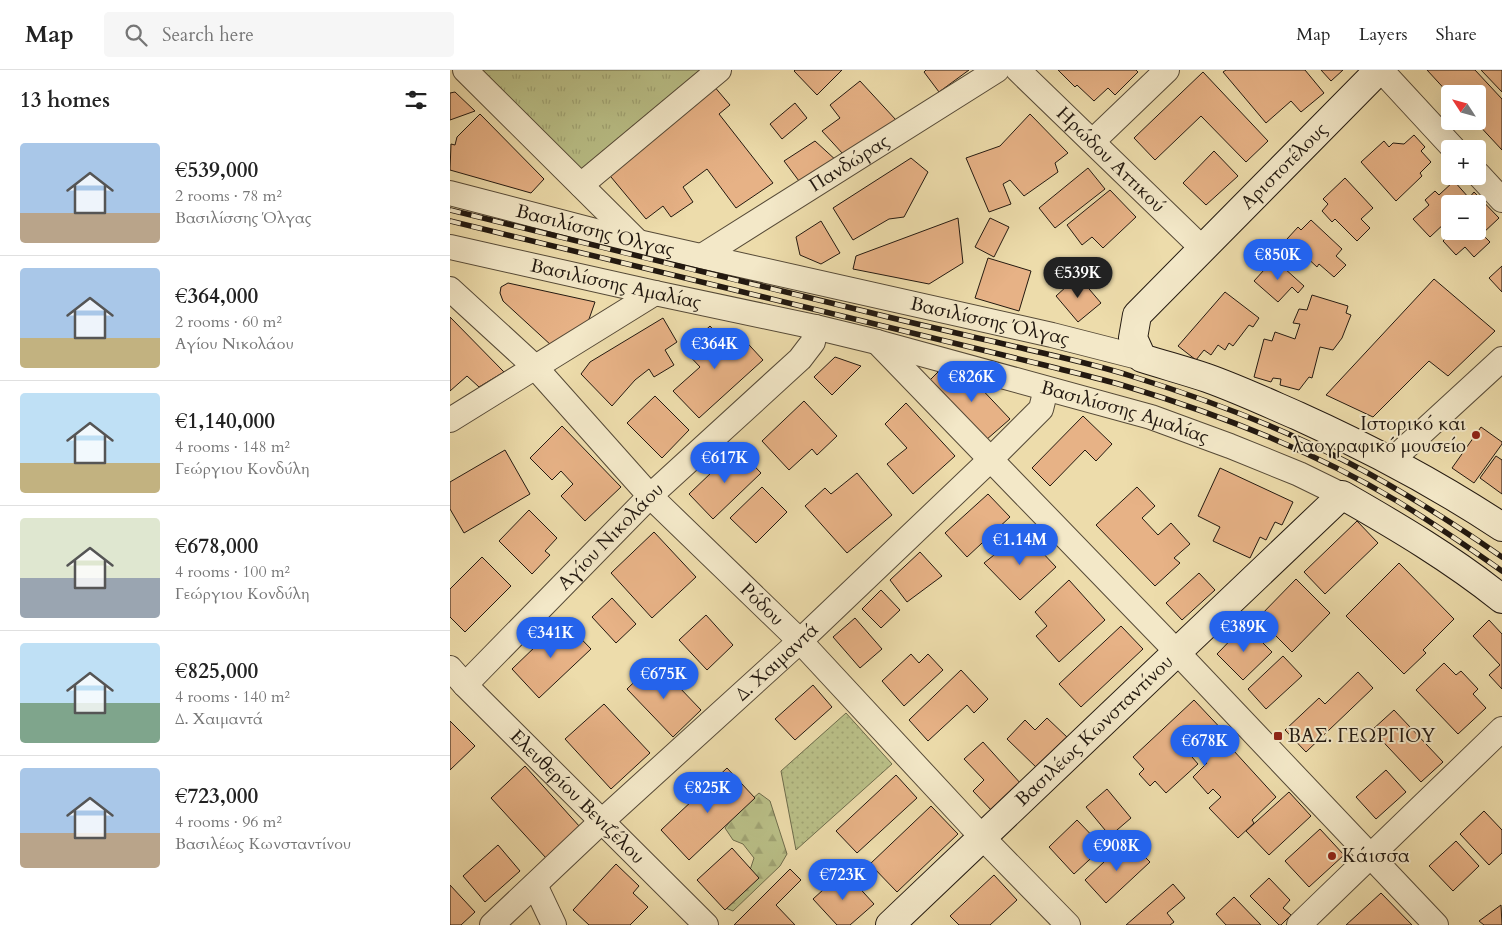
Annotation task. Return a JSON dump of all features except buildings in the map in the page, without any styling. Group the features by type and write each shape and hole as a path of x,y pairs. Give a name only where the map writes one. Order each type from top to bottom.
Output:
{"street":[{"path":"465,70 638,242"},
{"path":"581,185 719,70"},
{"name":"Πανδώρας","path":"702,256 997,70"},
{"name":"Ηρώδου Αττικού","path":"1018,70 1202,248"},
{"path":"1093,141 1167,70"},
{"path":"1380,70 1446,140"},
{"name":"Αριστοτέλους","path":"1142,358 1133,338 1137,315 1380,70"},
{"path":"1486,183 1502,200"},
{"name":"Βασιλίσσης Όλγας","path":"450,193 638,242 1052,335 1142,358 1208,378 1335,433 1391,461 1460,499 1502,527"},
{"name":"Βασιλίσσης Αμαλίας","path":"450,247 877,342 1150,417 1299,474 1342,495 1405,531 1474,577 1502,599"},
{"name":"Ρόδου","path":"450,289 536,367 650,496 800,641 982,837 1068,925"},
{"path":"450,420 655,293"},
{"name":"Αγίου Νικολάου","path":"458,676 800,359 812,342 815,327"},
{"path":"877,342 1177,652 1436,925"},
{"path":"1391,461 1502,359"},
{"name":"Δ. Χαιμαντά","path":"492,925 602,821 800,641 991,459 1041,409 1046,389"},
{"name":"Βασιλέως Κωνσταντίνου","path":"890,925 1342,495"},
{"name":"Ελευθερίου Βενιζέλου","path":"458,676 706,925"},
{"path":"1299,925 1502,729"},
{"path":"534,885 554,925"}],"green space":[{"path":"482,70 717,70 589,176"},
{"path":"846,713 892,764 796,850 781,771"},
{"path":"759,793 770,801 787,854 780,866 733,911 723,907 750,870 754,858 743,844 733,840 725,828 737,812"}],"railway":[{"path":"450,210 1074,360 1159,385 1215,404 1323,450 1408,496 1502,557"},
{"path":"450,221 1044,365 1115,383 1160,397 1265,435 1332,466 1397,501 1502,571"}],"place":[{"name":"Ιστορικό και λαογραφικό μουσείο","path":"1476,435"},
{"name":"ΒΑΣ. ΓΕΩΡΓΙΟΥ","path":"1278,736"},
{"name":"Κάισσα","path":"1332,856"}]}
